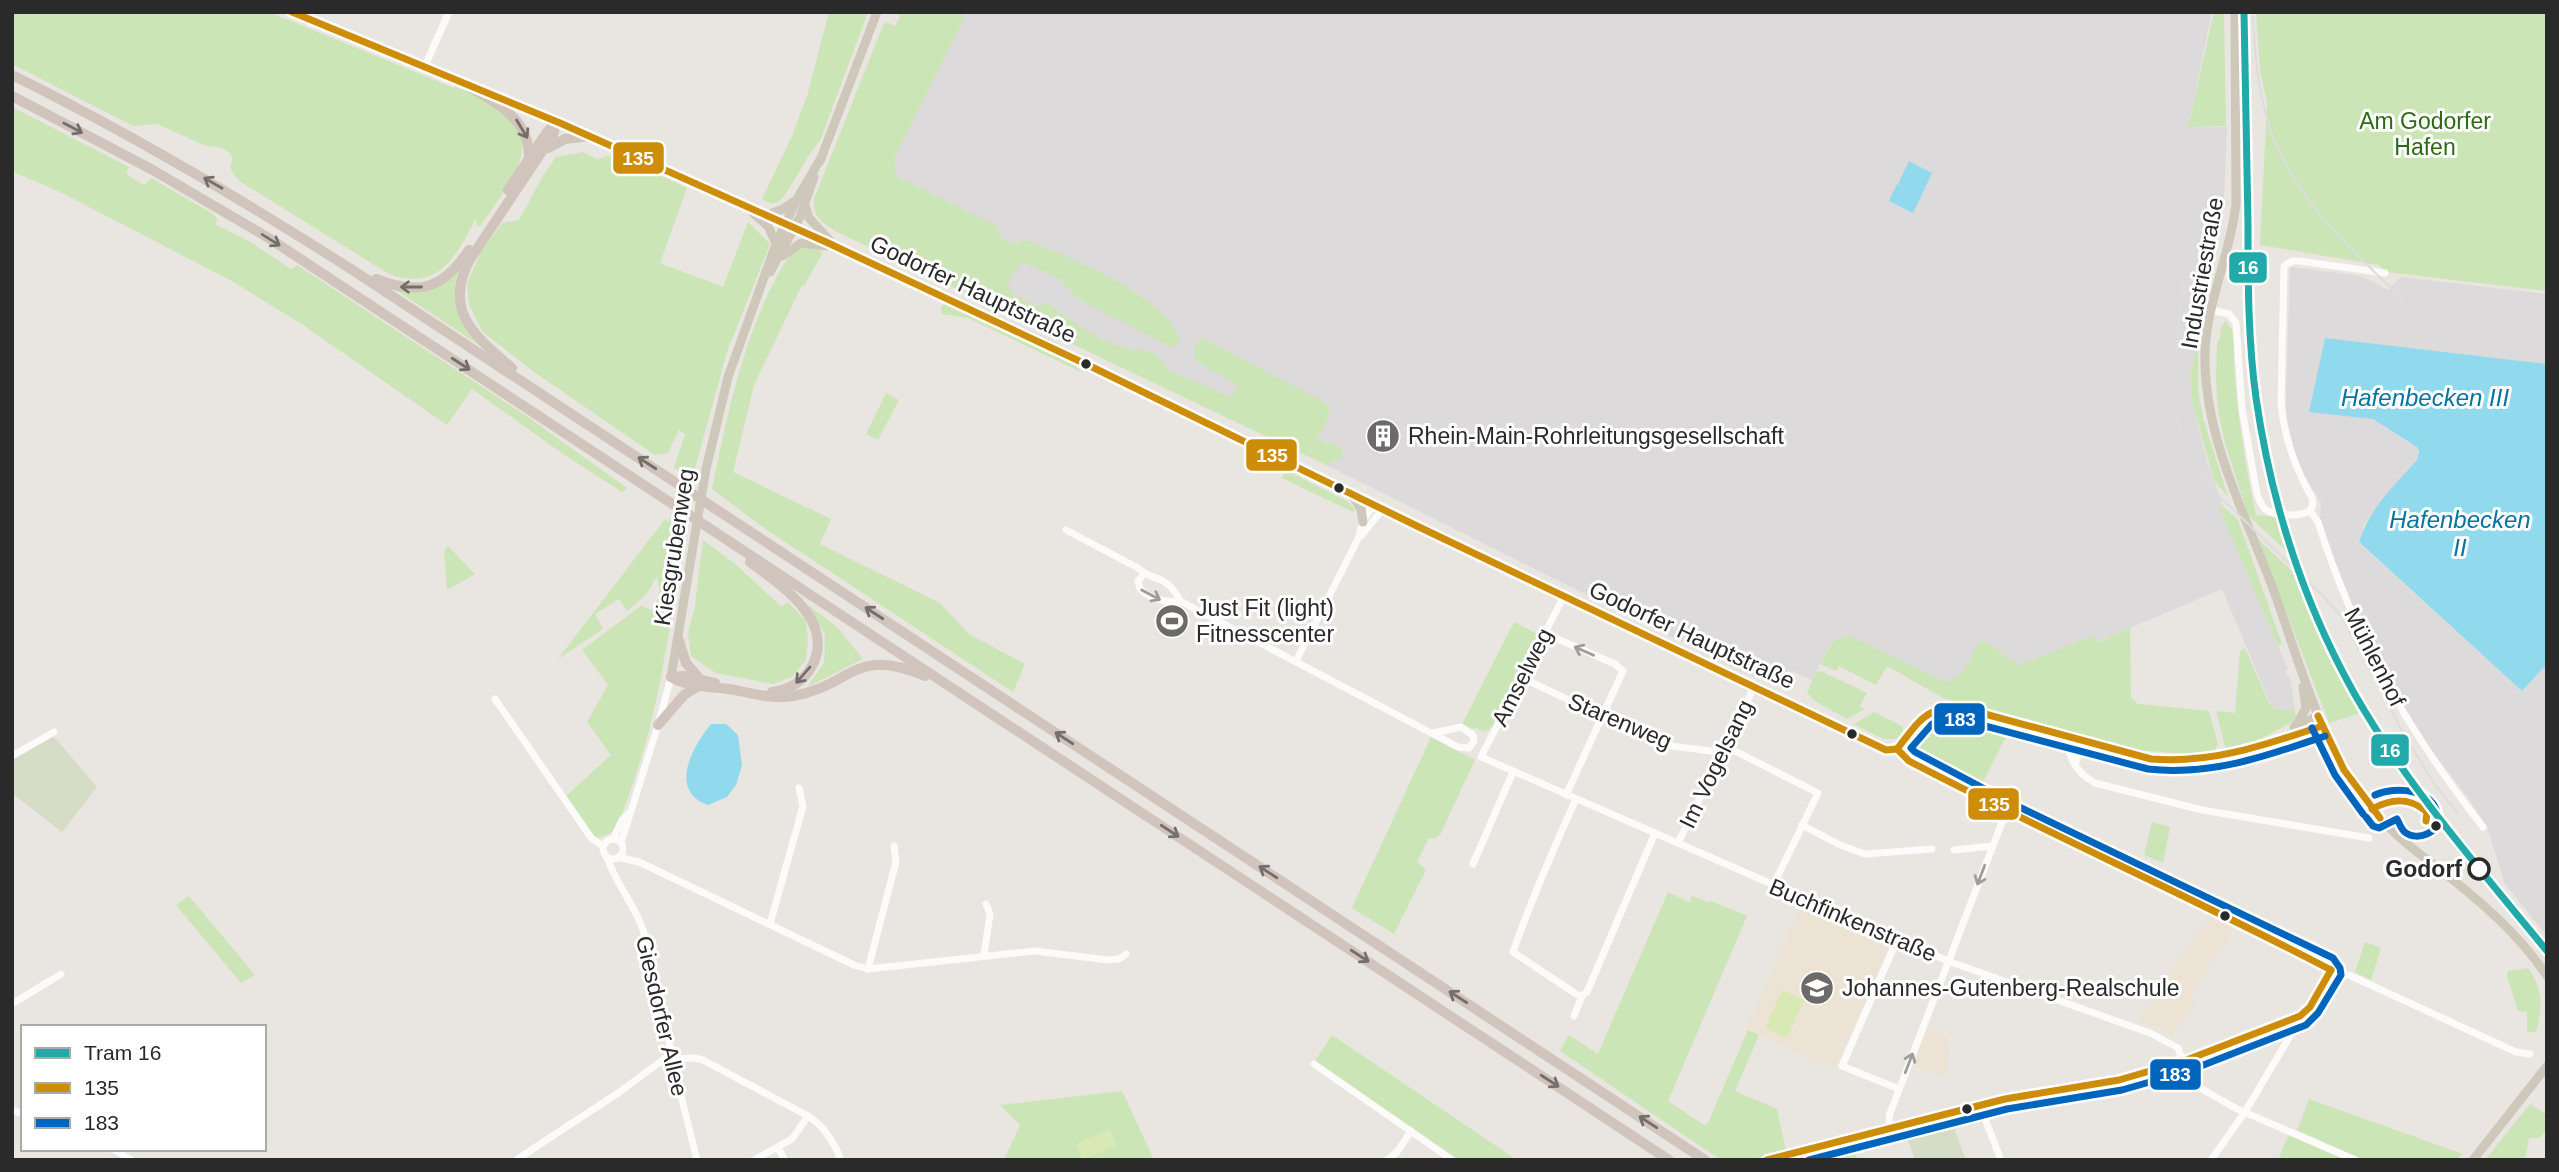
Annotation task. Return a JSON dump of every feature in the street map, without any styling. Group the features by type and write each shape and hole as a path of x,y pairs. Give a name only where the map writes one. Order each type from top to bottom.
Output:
{"highway":[{"path":"12,75 182,164 250,204 1705,1160"},
{"path":"459,80 521,123 528,139 529,158"},
{"path":"12,96 151,169 267,237 1669,1160"},
{"path":"354,271 403,289 436,284 449,275 557,121"},
{"path":"555,403 481,341 466,322 459,304 460,284 469,261 541,155 553,135 557,121"},
{"path":"541,155 551,145 565,139 590,136"},
{"path":"716,532 792,596 810,618 817,637 814,663 799,683 782,691 754,694"},
{"path":"678,638 686,663 699,682"},
{"path":"671,677 683,683 699,682 771,697 791,697 811,692 854,670 880,664 903,666 953,688"},
{"path":"658,725 699,682"}],"main road":[{"name":"Godorfer Hauptstraße","path":"290,12 557,121 835,246 1097,367 1351,494 1886,750 1897,750"},
{"name":"Kiesgrubenweg","path":"761,289 777,261 821,158 877,12"},
{"name":"Industriestraße","path":"2235,12 2236,204 2233,227 2211,310 2205,362 2211,419 2219,447 2320,721 2346,774 2380,818 2400,838 2495,915 2523,944 2547,976"},
{"path":"767,215 801,202 809,218 835,246"},
{"path":"746,207 768,226 776,244"},
{"name":"Kiesgrubenweg","path":"671,677 706,469 728,377 776,244 790,226"},
{"name":"Godorfer Hauptstraße","path":"777,261 801,243 835,246"},
{"path":"1351,494 1362,509 1363,522"},
{"path":"2295,727 2306,704 2301,668"},
{"path":"1897,750 1921,718 1941,707 1952,706 2151,759 2174,762 2225,757 2320,721"},
{"path":"2265,744 2295,727 2320,721"},
{"path":"2473,1160 2547,1069"}],"street":[{"path":"425,66 449,12"},
{"name":"Mühlenhof","path":"2385,273 2292,261 2286,263 2283,270 2281,411 2288,447 2312,498 2310,511 2318,522 2344,598 2379,673 2416,734 2483,827"},
{"path":"2211,310 2229,314 2236,323 2242,409 2257,494 2263,507 2277,513 2297,514 2310,511"},
{"path":"1296,661 1373,504"},
{"path":"1358,539 1383,509"},
{"path":"1068,531 1138,568 1144,574 1154,575 1166,582 1172,586 1180,601"},
{"path":"1144,574 1138,581 1143,593 1163,601 1180,601 1433,733 1465,749 1472,746 1474,741 1471,733 1461,727 1433,733"},
{"name":"Amselweg","path":"1481,757 1564,596"},
{"path":"1544,633 1615,664 1623,671 1566,795"},
{"name":"Kiesgrubenweg","path":"619,843 622,820 629,813 671,677"},
{"name":"Starenweg","path":"1522,678 1663,743 1721,755"},
{"name":"Im Vogelsang","path":"1678,843 1755,685"},
{"path":"495,699 592,839 603,846 606,842 619,843 639,862"},
{"path":"12,756 54,732"},
{"path":"2069,737 2070,754 2075,764 2081,774 2095,783 2168,802 2369,838"},
{"path":"2075,764 2084,741"},
{"path":"1725,746 1818,793 1773,886"},
{"name":"Godorfer Hauptstraße","path":"1897,750 1909,761 2006,812 2266,936 2331,970 2351,976 2516,1052 2530,1054"},
{"name":"Buchfinkenstraße","path":"1481,757 1897,940 1948,961 2150,1033 2178,1048 2191,1082 2245,1112 2355,1160"},
{"path":"1473,864 1513,772"},
{"path":"770,924 803,806 799,788"},
{"path":"1576,799 1535,892 1530,912 1513,952 1576,995 1582,996"},
{"path":"1890,1128 1889,1116 2006,812"},
{"path":"1802,825 1840,845 1865,854 1932,849"},
{"path":"1574,1016 1582,996 1587,992 1655,833"},
{"path":"615,877 619,843"},
{"name":"Giesdorfer Allee","path":"603,846 615,877 634,907 643,930 670,1046 670,1057 697,1160"},
{"path":"868,969 896,862 894,846"},
{"path":"1954,850 1992,846"},
{"path":"607,857 639,862 854,965 868,969 1035,951 1108,960 1119,959 1126,954"},
{"path":"984,955 990,914 986,904"},
{"path":"1897,940 1842,1066 1899,1089"},
{"path":"1766,1160 2005,1099 2119,1080 2184,1061 2292,1020 2310,1007 2331,970"},
{"path":"12,1004 61,974"},
{"path":"2211,1160 2245,1112 2292,1031 2292,1020"},
{"path":"516,1160 670,1057 703,1060 808,1116 828,1135 841,1160"},
{"path":"1314,1064 1452,1160"},
{"path":"1980,1106 2001,1160"},
{"path":"754,1160 798,1134 808,1116"},
{"path":"1387,1160 1411,1131"},
{"path":"778,1147 785,1160"}],"shaded area":[{"path":"943,12 2212,12 2188,127 2227,127 2223,221 2190,377 2192,401 2207,461 2224,508 2220,509 2288,669 2285,671 2290,677 2295,709 2281,710 2271,705 2222,589 1961,700 1850,646 1827,649 1812,680 1792,671 1786,681 1777,684 1746,674 1326,465 858,223"},
{"path":"2290,267 2361,276 2388,290 2401,277 2547,294 2547,364 2435,352 2309,411 2373,419 2417,447 2419,457 2364,525 2359,543 2522,691 2547,664 2547,936 2505,884 2487,827 2423,740 2366,641 2332,555 2320,518 2321,503 2298,465 2287,420"},
{"name":"Johannes-Gutenberg-Realschule","path":"1802,903 1890,942 1835,1068 1746,1029"},
{"path":"2208,917 2233,929 2189,997 2196,1001 2173,1036 2157,1027 2138,1022"},
{"path":"1927,1029 1947,1037 1949,1053 1945,1078 1914,1066"}],"green space":[{"path":"12,12 269,12 454,88 455,86 493,104 507,113 520,132 520,160 507,188 481,225 477,227 476,218 453,258 443,267 420,278 389,274 241,182 230,167 233,159 230,153 222,148 203,145 158,124 133,126 12,64"},
{"path":"829,12 868,12 820,141 782,199 770,203 762,199 792,136 807,96"},
{"path":"895,12 967,12 894,158 896,176 997,226 1001,238 1012,244 1025,240 1101,272 1154,306 1169,320 1180,339 1173,348 1076,298 1061,280 1021,263 1007,284 1015,296 1038,307 1046,302 1102,339 1122,347 1154,353 1168,370 1231,397 1238,385 1194,360 1195,346 1201,337 1324,402 1330,409 1323,429 1316,437 1342,448 1341,458 1326,465 837,232 820,219 815,210 814,199 883,25 887,22 895,26 900,16"},
{"path":"2214,12 2224,12 2226,126 2188,127"},
{"name":"Am Godorfer Hafen","path":"2256,12 2547,12 2547,291 2386,272 2379,265 2260,245 2267,103 2260,70"},
{"path":"12,107 129,167 126,174 144,185 151,178 213,214 218,220 215,224 249,241 291,269 297,265 528,417 627,488 622,492 472,389 447,425 300,323 230,280 62,193 12,171"},
{"path":"583,152 597,159 615,154 687,188 660,263 723,287 748,222 770,244 727,352 694,472 686,477 674,468 685,434 679,430 668,453 655,455 534,372 482,331 469,305 467,283 481,252 502,223 519,220 556,157"},
{"path":"798,247 814,247 823,252 804,286 802,285 754,385 733,472 831,519 820,544 940,603 969,634 1025,664 1013,692 767,530 712,489 734,389 749,340 778,274"},
{"path":"464,264 457,297 491,353 393,288 433,288 448,280"},
{"path":"945,303 1069,360 1083,373 968,318 942,314 941,307"},
{"path":"2225,321 2233,334 2239,420 2256,515 2279,517 2288,553 2248,515 2225,443 2218,411 2216,377 2217,344"},
{"path":"2198,335 2198,391 2203,418 2228,497 2214,480 2192,401 2190,377"},
{"path":"886,393 899,400 878,440 866,434"},
{"path":"1286,470 1348,502 1356,510 1353,512 1282,478"},
{"path":"2219,508 2225,508 2238,520 2282,644 2278,646"},
{"path":"670,518 684,528 671,623 657,694 636,775 616,831 598,838 591,833 566,796 611,755 587,722 608,685 582,650 642,605 651,611 660,596 657,576 646,595 627,611 619,599 595,614 603,629 558,659 665,519 669,522"},
{"path":"2258,539 2297,576 2335,664 2361,713 2329,723"},
{"path":"703,540 734,563 782,607 788,602 806,621 806,660 792,677 773,684 716,673 691,656 688,633 695,606"},
{"path":"448,546 475,574 447,590 444,552"},
{"path":"808,605 838,628 863,659 807,687 824,663 825,635"},
{"path":"1514,622 1537,634 1538,639 1494,725 1486,732 1472,729 1462,724"},
{"path":"2130,628 2131,697 2138,704 2209,711 2218,744 2215,751 2185,754 2138,750 1945,699 1887,666 1876,685 1839,666 1836,671 1820,664 1834,641 1850,636 1944,681 1961,673 1978,642 1985,641 2019,665 2092,636 2098,642"},
{"path":"2245,648 2270,705 2280,710 2295,709 2296,716 2292,722 2251,744 2228,749 2216,711 2235,713 2240,651"},
{"path":"1821,671 1867,693 1860,706 1865,709 1847,719 1815,701 1807,693 1816,672"},
{"path":"1874,712 1902,726 1903,732 1896,739 1883,739 1854,724"},
{"path":"1947,716 1965,717 2010,729 1979,790 1919,760 1914,749 1925,728"},
{"path":"51,737 56,739 97,787 62,832 12,793 12,760"},
{"path":"1431,737 1475,760 1440,835 1435,839 1429,838 1417,862 1426,870 1394,934 1352,908"},
{"path":"2152,822 2170,827 2163,863 2144,855"},
{"path":"1668,892 1689,902 1692,896 1710,903 1711,901 1747,916 1668,1101 1704,1125 1708,1123 1748,1030 1759,1035 1735,1091 1777,1109 1786,1151 1750,1160 1721,1160 1560,1051 1569,1035 1598,1054"},
{"path":"189,896 255,975 241,983 176,905"},
{"path":"2365,942 2381,948 2371,980 2355,972"},
{"path":"2528,968 2537,983 2540,999 2536,1032 2527,1032 2527,1012 2518,1011 2507,976 2508,971"},
{"path":"1782,990 1804,1000 1787,1038 1765,1028"},
{"path":"1332,1035 1517,1160 1459,1160 1315,1061"},
{"path":"1122,1091 1154,1160 1004,1160 1020,1125 1000,1105"},
{"path":"2309,1099 2463,1154 2456,1160 2364,1160 2297,1130"},
{"path":"2530,1104 2547,1115 2547,1129 2540,1138 2529,1138 2526,1155 2522,1160 2485,1160"},
{"path":"1950,1118 1966,1160 1915,1160 1904,1129"},
{"path":"1109,1129 1117,1145 1083,1160 1076,1144"},
{"path":"2289,1134 2351,1160 2278,1160"},
{"path":"1851,1143 1858,1160 1789,1160 1790,1159"}],"water":[{"path":"1909,161 1932,173 1913,213 1889,201 1897,184 1906,188 1898,184"},
{"path":"2325,338 2547,364 2547,664 2522,691 2359,542 2376,508 2417,460 2419,451 2417,447 2373,419 2309,412"},
{"path":"711,724 726,724 738,735 742,765 736,785 727,797 708,805 689,790 686,779 691,756"}],"railway":[{"path":"2253,17 2262,98 2270,129 2287,167 2333,229 2405,302"},
{"path":"2183,265 2174,393 2180,430 2191,457 2218,495 2342,617 2402,731 2433,782 2458,814"}],"tram line":[{"name":"16","path":"2244,12 2251,354 2262,437 2280,513 2319,623 2354,693 2420,794 2547,951"}],"transit line":[{"name":"135","path":"292,12 560,123 826,242 1090,366 1886,750 1897,749 1909,761 1961,788 2331,970"},
{"name":"135","path":"1897,749 1921,720 1936,711 1946,709 1974,711 2151,759 2217,756 2322,726"},
{"name":"135","path":"2318,716 2344,770 2380,818"},
{"name":"183","path":"1809,1160 2007,1109 2122,1090 2188,1071 2306,1025 2318,1013 2341,975 2333,958 2011,803 1915,752 1911,748 1932,724 1951,717 2148,769 2171,770 2194,770 2238,763 2325,736"},
{"name":"183","path":"2312,728 2335,775 2363,814"},
{"name":"183","path":"2366,817 2373,826 2379,828 2397,819 2404,832 2416,836 2427,834 2438,823 2435,807 2422,795 2403,790 2375,795"},
{"name":"135","path":"2372,809 2394,801 2407,802 2427,812 2426,821"},
{"name":"135","path":"1767,1160 2005,1099 2119,1080 2184,1061 2300,1016 2310,1007 2331,970"}],"place":[{"name":"Rhein-Main-Rohrleitungsgesellschaft","path":"1383,436"},
{"name":"Just Fit (light) Fitnesscenter","path":"1172,621"},
{"name":"Godorf","path":"2479,869"},
{"name":"Johannes-Gutenberg-Realschule","path":"1817,988"}],"water label":[{"name":"Hafenbecken III","path":"2425,397"},
{"name":"Hafenbecken II","path":"2460,533"}]}
